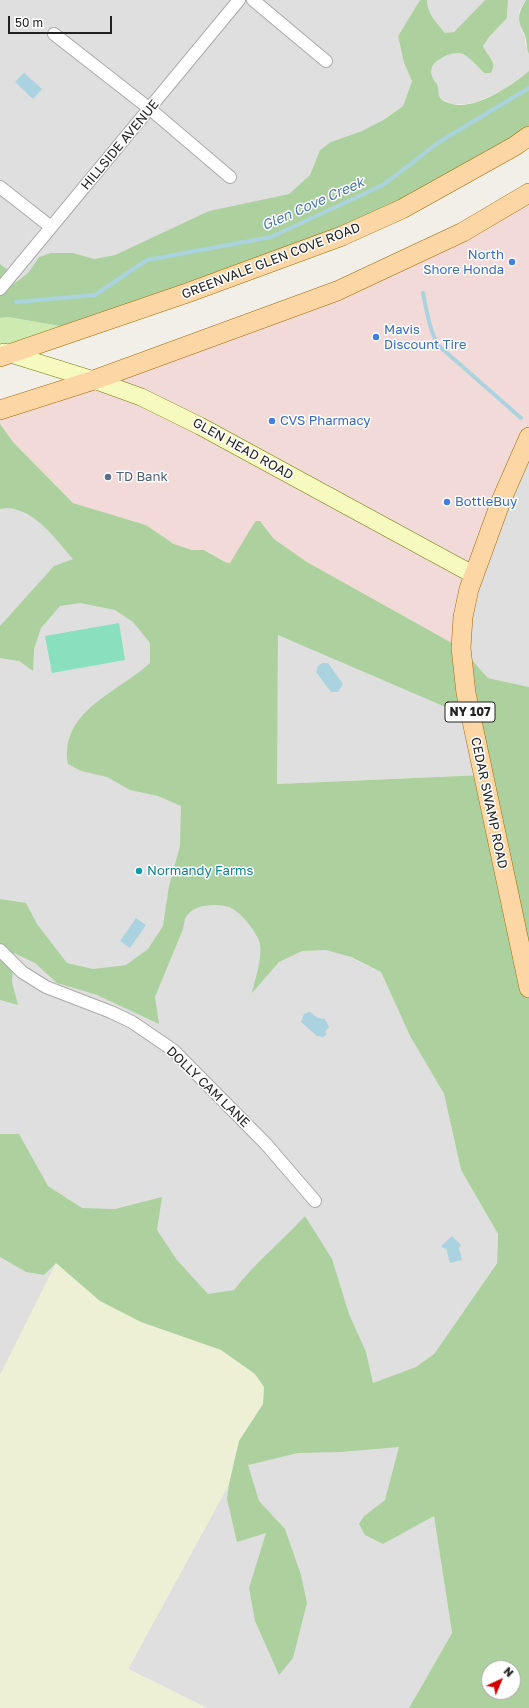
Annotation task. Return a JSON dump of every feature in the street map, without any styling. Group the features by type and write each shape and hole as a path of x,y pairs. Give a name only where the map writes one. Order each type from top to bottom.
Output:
{"main road":[{"name":"GREENVALE GLEN COVE ROAD","path":"3,354 187,293 342,236 402,209 515,146 529,136"},
{"path":"0,410 94,380 337,291 445,241 529,193"},
{"name":"GLEN HEAD ROAD","path":"3,354 94,380 141,397 189,420 474,575"},
{"name":"CEDAR SWAMP ROAD","path":"529,437 501,501 474,575 463,617 462,648 466,693 529,988"}],"street":[{"name":"HILLSIDE AVENUE","path":"0,289 239,0"},
{"path":"253,0 326,61"},
{"path":"54,34 150,109 230,177"},
{"path":"0,187 51,227"},
{"name":"DOLLY CAM LANE","path":"0,950 22,972 46,987 111,1012 132,1022 173,1050 266,1144 315,1201"}],"shaded area":[{"path":"0,0 420,0 398,36 404,63 412,81 403,106 385,119 362,131 332,142 320,150 310,175 289,194 250,203 181,225 115,255 93,259 73,253 39,257 28,273 11,286 11,272 0,264"},
{"path":"427,0 485,0 454,32 449,34 445,33 433,19 427,8"},
{"path":"508,0 526,0 519,11 521,30 526,37 525,43 529,54 529,71 501,91 479,101 467,104 452,104 441,99 438,95 438,86 431,76 431,68 440,58 454,53 462,53 470,58 484,73 494,61 487,54 483,46 489,37 507,18"},
{"path":"529,193 529,437 501,501 461,648 307,562 274,539 264,525 231,563 225,562 205,550 192,550 174,544 146,525 73,503 13,442 0,424 0,410 337,291"},
{"path":"0,424 117,572 298,932 381,972 410,1036 444,1094 461,1170 498,1234 497,1262 434,1354 385,1500 364,1516 383,1544 434,1515 452,1633 409,1708 207,1708 128,1669 288,1375 0,1375"},
{"path":"529,437 529,687 488,678 461,648 463,617"},
{"path":"278,634 471,718 483,775 276,784"}],"green space":[{"path":"420,0 427,0 427,5 431,14 445,33 454,32 485,0 508,0 507,18 489,37 483,46 493,62 493,69 491,73 484,73 469,58 458,53 448,55 438,60 433,65 431,72 437,84 440,98 452,104 461,105 482,100 503,90 529,71 529,136 402,209 77,329 8,317 0,318 0,264 11,272 11,286 28,273 39,257 51,253 73,253 94,259 115,255 209,211 289,194 310,175 320,150 331,142 362,131 385,119 403,106 412,81 404,63 398,36"},
{"path":"526,0 529,0 529,54 526,37 519,21 521,10"},
{"path":"8,317 77,329 0,357 0,318"},
{"path":"0,424 13,442 73,503 146,525 174,544 192,550 204,550 225,562 230,563 253,525 256,521 260,521 274,539 307,562 461,648 488,678 529,687 529,1708 409,1708 452,1633 434,1516 383,1544 365,1535 359,1524 364,1516 385,1500 399,1447 341,1452 298,1453 248,1465 259,1501 285,1529 301,1575 307,1603 293,1658 279,1675 255,1621 249,1588 266,1533 237,1542 227,1499 239,1441 263,1404 264,1387 255,1374 221,1350 141,1322 100,1301 56,1263 44,1275 26,1272 0,1257 0,1134 19,1134 48,1186 82,1208 115,1209 162,1197 157,1230 177,1260 208,1294 234,1290 305,1216 332,1259 349,1314 366,1352 373,1383 416,1367 434,1354 497,1263 498,1234 461,1170 444,1094 410,1036 381,972 351,957 326,950 302,951 279,962 252,993 260,953 259,941 247,921 237,912 229,907 212,905 194,909 185,918 183,929 155,997 159,1024 97,995 57,983 35,963 14,953 12,982 18,1005 0,1000 0,899 26,903 37,924 67,963 93,969 126,965 148,949 163,926 169,886 180,846 181,806 158,796 130,790 107,777 81,771 68,764 68,746 73,730 82,716 94,704 150,663 150,643 133,622 115,610 80,603 60,606 41,628 34,649 33,671 19,661 0,658 0,626 54,566 73,559 41,524 31,516 11,508 0,509","holes":["278,635 471,718 483,775 277,784"]},
{"path":"119,623 125,660 52,673 45,636"},
{"path":"56,1263 289,1375 128,1669 207,1708 0,1708 0,1375"}],"water":[{"path":"24,73 42,89 33,99 15,82"},
{"path":"322,663 328,663 343,684 338,692 331,692 316,672 318,666"},
{"path":"136,918 146,925 130,948 120,941"},
{"path":"310,1012 318,1018 325,1019 329,1027 325,1032 327,1034 323,1037 317,1036 301,1022 304,1014"},
{"path":"452,1236 461,1245 459,1248 462,1260 450,1263 446,1248 445,1249 441,1246"}],"waterway":[{"name":"Glen Cove Creek","path":"16,302 95,295 147,260 271,237 383,185 439,142 529,88"},
{"path":"423,293 431,327 439,346 521,418"}],"place":[{"name":"North Shore Honda","path":"512,262"},
{"name":"Mavis Discount Tire","path":"376,337"},
{"name":"CVS Pharmacy","path":"272,421"},
{"name":"TD Bank","path":"108,477"},
{"name":"BottleBuy","path":"447,502"},
{"name":"Normandy Farms","path":"139,871"}]}
